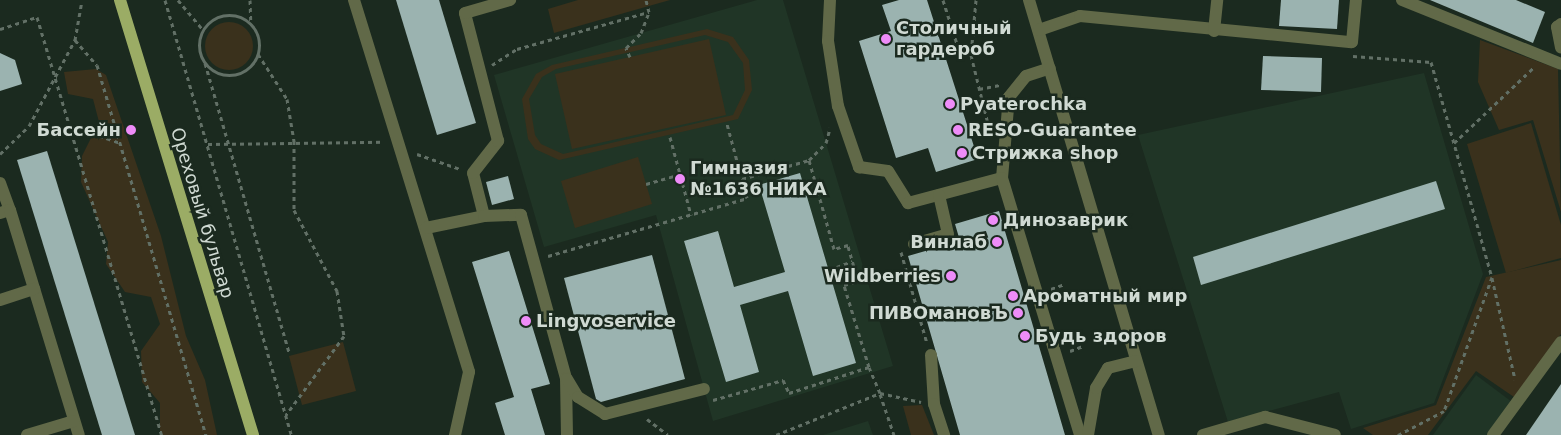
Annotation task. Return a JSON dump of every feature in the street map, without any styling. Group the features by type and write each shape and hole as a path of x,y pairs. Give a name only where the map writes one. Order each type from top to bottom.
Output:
{"main road":[{"name":"Ореховый бульвар","path":"120,0 253,435"}],"street":[{"path":"354,0 469,372 455,435"},
{"path":"484,216 473,173 498,141 464,13 510,0"},
{"path":"830,0 828,41 838,106 859,167 888,171 908,203 1002,178"},
{"path":"1029,0 1159,435"},
{"path":"1214,31 1217,0"},
{"path":"1039,30 1080,16 1214,31 1352,42 1356,0"},
{"path":"1402,0 1561,64"},
{"path":"1561,24 1556,27 1561,48"},
{"path":"1050,68 1026,76 1009,97 1002,178 1080,435"},
{"path":"0,183 5,212 34,289 78,435"},
{"path":"914,244 948,234 939,195"},
{"path":"426,228 484,216 521,214 566,378 567,435"},
{"path":"0,300 34,289"},
{"path":"1493,435 1561,342"},
{"path":"931,355 934,404 944,435"},
{"path":"1088,435 1096,388 1108,368 1136,361"},
{"path":"566,378 578,397 605,414 704,389"},
{"path":"1203,435 1265,417 1335,435"},
{"path":"27,435 74,421"}],"path":[{"path":"166,0 291,435"},
{"path":"178,0 203,30"},
{"path":"250,0 251,24 258,38 258,54 287,100 294,141 294,210 337,290 344,336 285,415"},
{"path":"630,57 626,48 641,33 649,12 646,0"},
{"path":"943,0 958,47 971,55"},
{"path":"976,0 971,55 992,143"},
{"path":"0,154 29,126 54,74 74,40 82,2"},
{"path":"481,72 517,49 649,12"},
{"path":"251,24 226,16 203,30 199,47 289,353"},
{"path":"0,29 37,17 162,435"},
{"path":"74,40 97,65 206,435"},
{"path":"1352,42 1353,59 1431,62 1492,277 1520,399"},
{"path":"205,64 220,74 239,74 258,54"},
{"path":"1454,143 1545,57"},
{"path":"978,89 1006,84"},
{"path":"535,260 747,198 728,124"},
{"path":"69,125 120,143"},
{"path":"670,137 691,215"},
{"path":"208,144 294,141 398,142 429,161 473,173"},
{"path":"742,179 809,160 826,143"},
{"path":"809,160 834,249 848,245 858,281 844,285 869,367 894,435"},
{"path":"646,184 681,174"},
{"path":"914,244 900,247 931,355"},
{"path":"829,270 852,261"},
{"path":"1398,435 1444,411 1492,277"},
{"path":"704,389 710,388 714,402 783,380 789,394 869,367"},
{"path":"776,435 880,393 934,404"}],"shaded area":[{"path":"578,0 670,0 554,33 548,9"},
{"name":"Гимназия №1636 НИКА","path":"757,0 783,0 893,366 713,421 656,215 544,247 494,75"},
{"path":"224,22 234,22 246,29 253,41 253,51 246,63 234,70 224,70 216,66 209,59 205,51 205,41 209,33 216,26"},
{"path":"707,29 733,37 749,60 752,90 738,119 559,160 535,149 528,139 522,99 536,74 552,65","holes":["705,35 728,42 743,63 745,90 733,115 563,154 541,144 535,135 529,99 542,77 556,69"]},
{"path":"709,39 726,115 572,149 555,74"},
{"path":"1480,40 1558,69 1561,212 1533,120 1499,130 1478,82"},
{"path":"96,69 106,75 161,236 186,336 205,380 217,435 160,435 160,403 142,382 141,351 160,324 151,297 125,292 106,264 108,242 81,182 82,156 99,122 93,99 68,94 64,72"},
{"path":"1424,73 1483,274 1434,403 1351,429 1339,392 1228,422 1138,135"},
{"path":"1531,123 1561,225 1561,258 1506,273 1467,144"},
{"path":"638,157 652,204 575,228 561,181"},
{"path":"1561,260 1561,334 1514,397 1476,371 1428,435 1373,435 1363,428 1436,405 1486,277"},
{"path":"343,342 356,391 302,405 289,356"},
{"path":"1476,375 1512,402 1487,435 1433,435"},
{"path":"922,405 934,435 911,435 903,406"},
{"path":"868,421 873,435 823,435"}],"building":[{"path":"396,0 439,0 476,123 437,135"},
{"path":"899,0 927,0 978,159 936,172 928,148 896,158 859,41 891,31 882,5"},
{"path":"1281,0 1339,0 1337,29 1279,26"},
{"path":"1430,0 1516,0 1545,12 1533,43"},
{"path":"0,53 15,60 22,84 0,91"},
{"path":"1263,56 1322,58 1321,92 1261,90"},
{"path":"47,151 135,435 102,435 17,160"},
{"path":"800,173 856,363 813,376 788,291 740,305 759,372 726,382 684,241 718,231 734,287 785,272 759,185"},
{"path":"508,176 514,199 492,205 486,182"},
{"path":"1436,181 1445,209 1201,285 1193,257"},
{"path":"999,211 1065,435 960,435 908,256 960,241 955,224"},
{"path":"509,251 550,384 531,389 545,435 505,435 495,403 514,397 472,262"},
{"path":"652,255 685,379 601,402 596,399 564,278"},
{"path":"1561,384 1561,435 1526,435"}],"place":[{"name":"Столичный гардероб","path":"886,39"},
{"name":"Pyaterochka","path":"950,104"},
{"name":"Бассейн","path":"131,130"},
{"name":"RESO-Guarantee","path":"958,130"},
{"name":"Стрижка shop","path":"962,153"},
{"name":"Гимназия №1636 НИКА","path":"680,179"},
{"name":"Динозаврик","path":"993,220"},
{"name":"Винлаб","path":"997,242"},
{"name":"Wildberries","path":"951,276"},
{"name":"Ароматный мир","path":"1013,296"},
{"name":"ПИВОмановЪ","path":"1018,313"},
{"name":"Lingvoservice","path":"526,321"},
{"name":"Будь здоров","path":"1025,336"}]}
